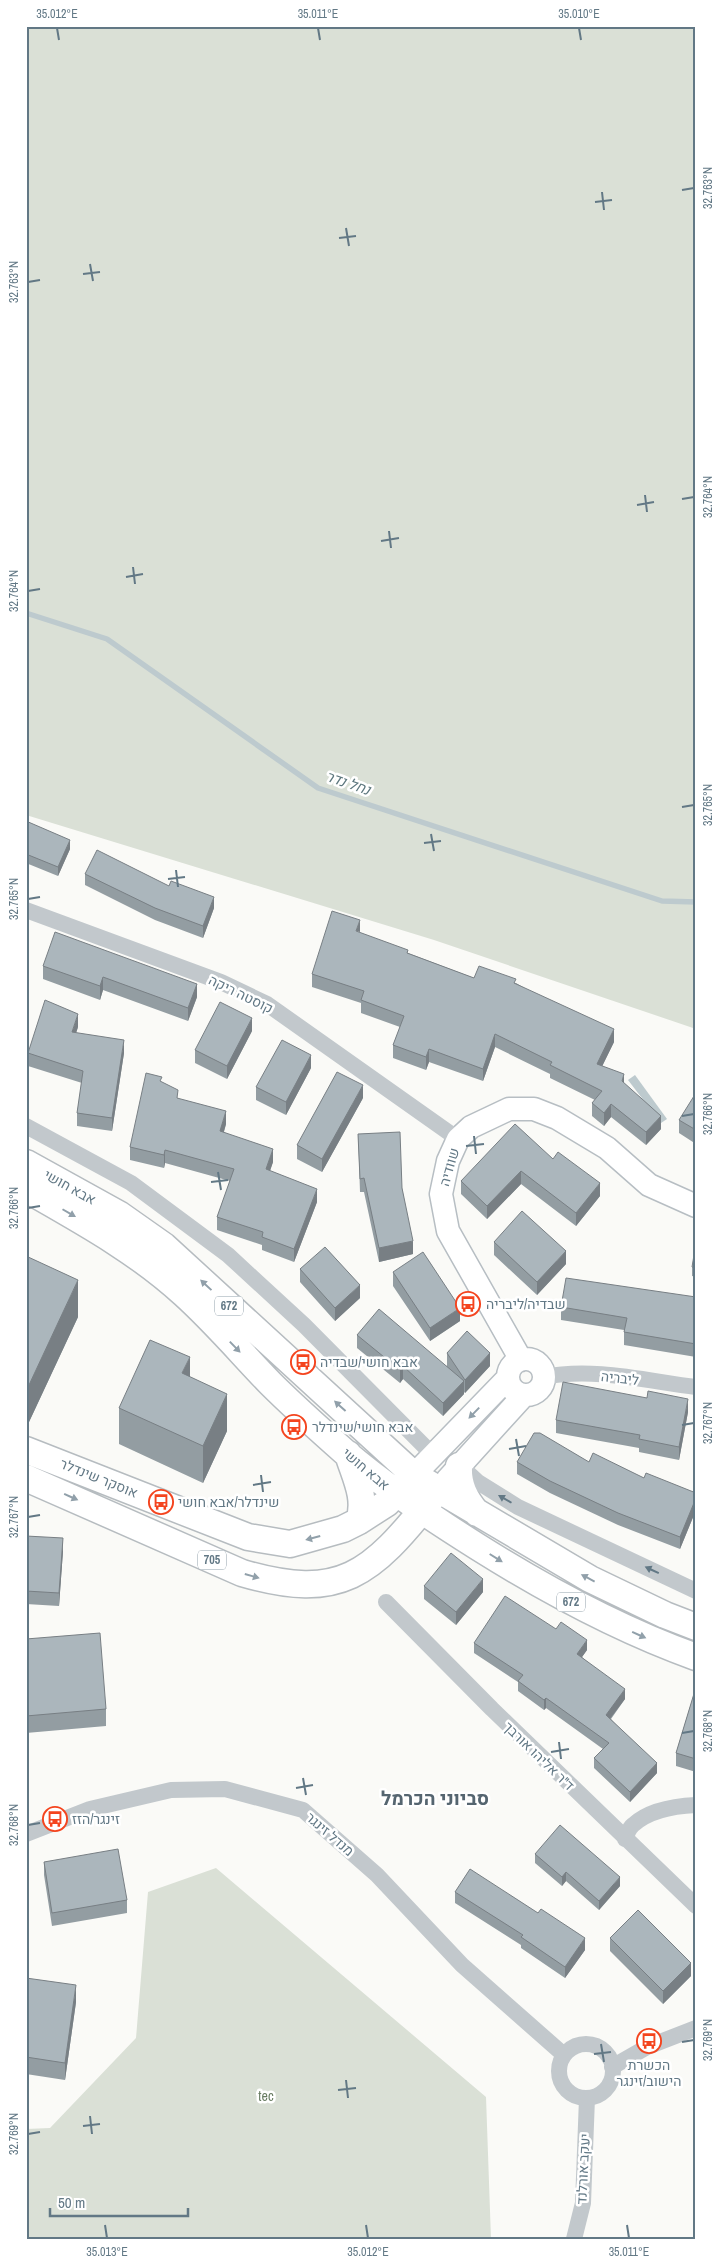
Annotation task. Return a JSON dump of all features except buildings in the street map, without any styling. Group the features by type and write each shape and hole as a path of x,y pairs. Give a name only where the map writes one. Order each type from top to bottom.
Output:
{"main road":[{"name":"אבא חושי","path":"26,1163 120,1215 164,1246 414,1475 590,1579 665,1616 696,1627"},
{"name":"אבא חושי","path":"26,1189 117,1241 185,1295 273,1386 347,1454 396,1494 536,1584 607,1621 656,1643 696,1657"},
{"name":"אוסקר שינדלר","path":"26,1450 248,1537 290,1544 343,1529 359,1522 396,1494 414,1475"},
{"path":"347,1454 363,1504 359,1522"},
{"path":"461,1464 460,1482 463,1493 478,1514"},
{"name":"אוסקר שינדלר","path":"26,1478 242,1574 267,1580 311,1584 334,1582 354,1575 398,1540 437,1490"},
{"name":"אוסקר שינדלר","path":"398,1540 423,1530 437,1529 455,1532"}],"street":[{"name":"קוסטה ריקה","path":"26,910 221,982 268,1004 458,1139"},
{"name":"שוודיה","path":"522,1360 448,1232 441,1194 448,1161 458,1139 471,1127 509,1109 534,1109 557,1118 607,1148 649,1185 696,1206"},
{"path":"26,1126 131,1183 228,1255 304,1325 433,1455"},
{"path":"414,1475 508,1378 512,1367 527,1359 537,1363 541,1367 544,1383 536,1392 524,1396 437,1490"},
{"name":"ליבריה","path":"544,1377 565,1373 621,1377 696,1387"},
{"path":"508,1378 515,1392 524,1396"},
{"path":"461,1464 478,1482 518,1507 696,1590"},
{"name":"ד\"ר אליהו אורבך","path":"386,1602 492,1709 696,1906"},
{"name":"מנדל זינגר","path":"26,1834 90,1809 171,1790 225,1789 303,1810 377,1875 462,1965 564,2055"},
{"path":"625,1838 632,1826 656,1812 679,1806 696,1805"},
{"path":"612,2067 647,2048 696,2028"},
{"path":"579,2045 597,2047 610,2058 612,2067 612,2076 604,2092 587,2098 570,2093 560,2080 560,2063 564,2055 579,2045"},
{"name":"יעקב אורלנד","path":"574,2239 583,2203 587,2098"}],"green space":[{"path":"26,26 696,26 696,1029 434,940 26,815"},
{"name":"tec","path":"216,1868 486,2097 491,2239 26,2239 26,2129 50,2128 136,2038 148,1892"}],"shaded area":[{"path":"635,1075 667,1119 661,1123 628,1080"}],"waterway":[{"name":"נחל נדר","path":"26,613 107,639 318,788 662,901 696,902"}],"place":[{"name":"שבדיה/ליבריה","path":"468,1304"},
{"name":"אבא חושי/שבדיה","path":"303,1362"},
{"name":"אבא חושי/שינדלר","path":"294,1427"},
{"name":"שינדלר/אבא חושי","path":"161,1502"},
{"name":"זינגר/הזז","path":"55,1819"},
{"name":"הכשרת הישוב/זינגר","path":"649,2041"}],"district":[{"name":"סביוני הכרמל","path":"435,1798"}]}
